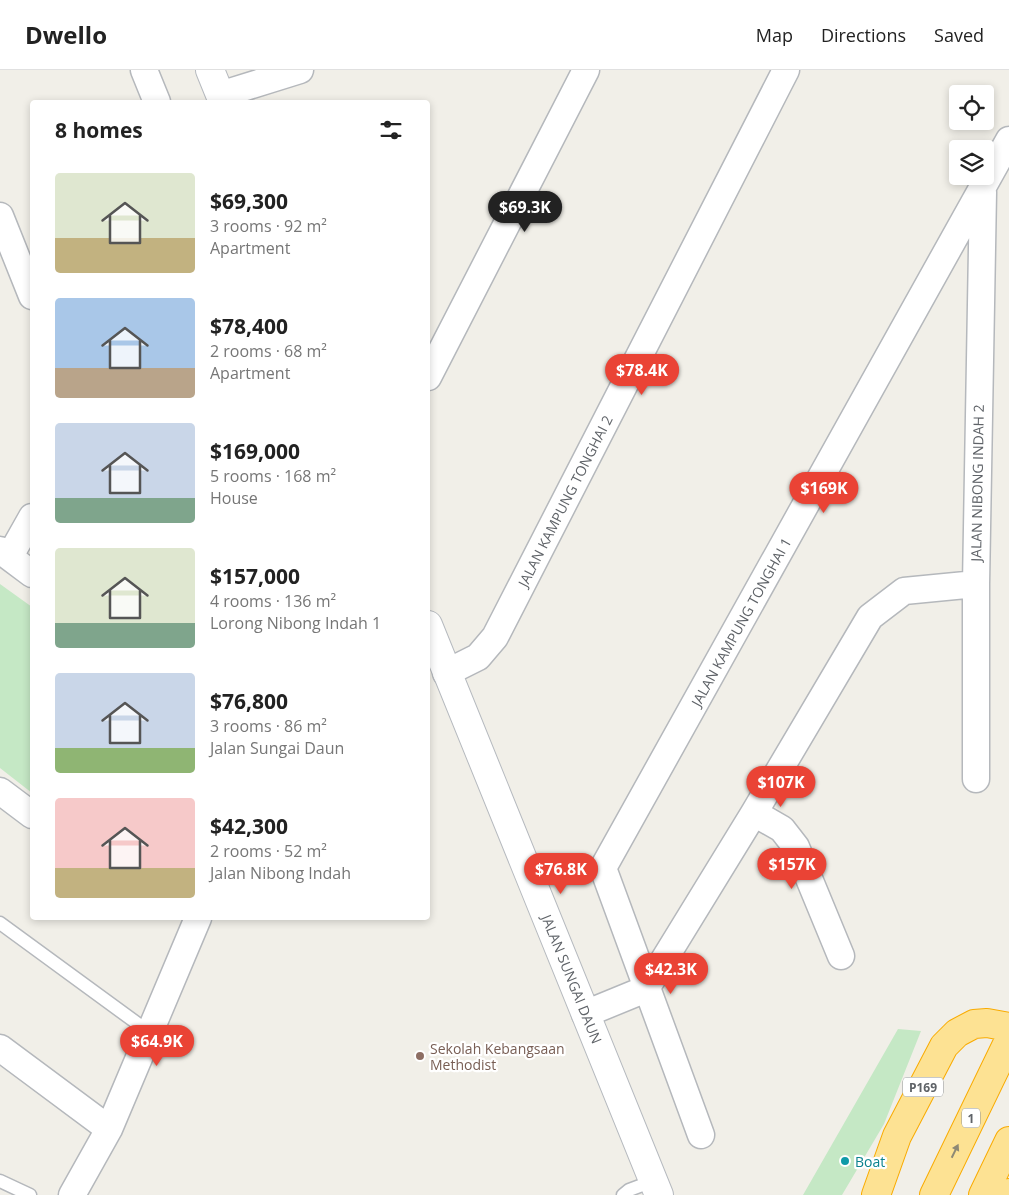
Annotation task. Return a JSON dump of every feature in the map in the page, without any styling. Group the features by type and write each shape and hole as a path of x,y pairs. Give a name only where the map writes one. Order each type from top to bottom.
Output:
{"highway":[{"name":"P169","path":"876,1195 897,1136 944,1046 957,1033 974,1024 987,1022 1009,1027"},
{"name":"1","path":"934,1195 1009,1040"},
{"path":"982,1195 1009,1141"}],"street":[{"path":"144,70 156,100"},
{"path":"210,70 222,99 300,70"},
{"path":"430,373 586,70"},
{"name":"JALAN KAMPUNG TONGHAI 2","path":"446,673 478,657 495,637 786,70"},
{"name":"JALAN KAMPUNG TONGHAI 1","path":"646,989 604,868 1009,140"},
{"name":"JALAN NIBONG INDAH 2","path":"976,779 976,584 983,186"},
{"path":"0,216 30,291"},
{"path":"30,520 5,553 30,572"},
{"path":"585,1014 646,989 754,813 870,617 904,592 976,584"},
{"name":"JALAN SUNGAI DAUN","path":"430,630 656,1188"},
{"path":"0,791 30,814"},
{"path":"754,813 782,829 796,847 841,956"},
{"path":"72,1195 109,1129 149,1032 187,922"},
{"path":"646,989 701,1135"},
{"path":"0,1048 109,1129"}],"lane":[{"path":"0,923 149,1032"},
{"path":"0,1181 30,1195"},
{"path":"623,1195 629,1190 656,1188"}],"green space":[{"path":"0,584 30,606 30,791 0,768"},
{"path":"898,1029 921,1031 884,1124 842,1195 803,1195"}],"place":[{"name":"Sekolah Kebangsaan Methodist","path":"420,1056"},
{"name":"Boat","path":"845,1161"}]}
